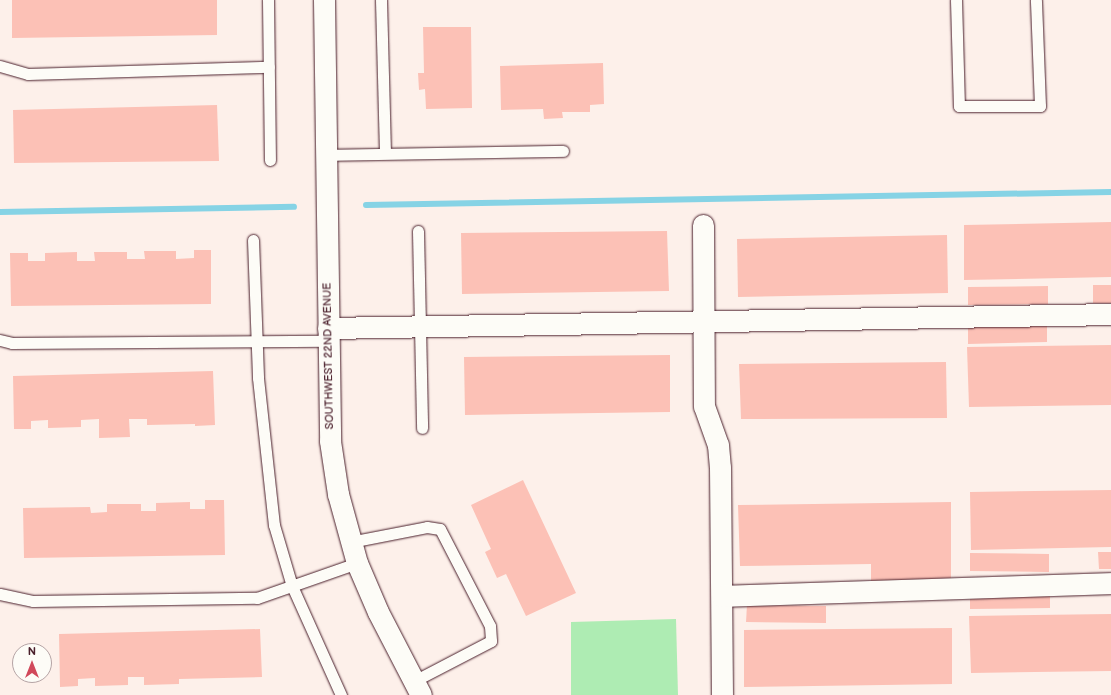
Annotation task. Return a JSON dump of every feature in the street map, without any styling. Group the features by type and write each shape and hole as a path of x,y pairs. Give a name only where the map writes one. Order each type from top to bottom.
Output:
{"street":[{"name":"SOUTHWEST 22ND AVENUE","path":"324,0 330,440 338,494 357,563 378,612 417,688"},
{"path":"703,225 704,406 718,445 720,467 722,695"},
{"path":"328,335 420,327 1111,314"},
{"path":"722,596 1111,583"}],"lane":[{"path":"268,0 270,160"},
{"path":"381,0 385,153"},
{"path":"956,0 959,106 1040,106 1036,0"},
{"path":"0,66 28,74 269,67"},
{"path":"325,155 563,151"},
{"path":"418,231 422,428"},
{"path":"253,240 258,378 274,525 292,586 341,695"},
{"path":"0,340 12,343 257,341 328,335"},
{"path":"350,542 426,527 440,529 490,626 491,641 417,688"},
{"path":"0,594 33,602 257,598 357,563"}],"green space":[{"path":"676,619 678,695 571,695 571,622"}],"building":[{"path":"12,0 217,0 217,35 12,38"},
{"path":"423,27 471,27 472,108 426,109 425,89 419,90 418,73 424,73"},
{"path":"603,63 604,104 590,105 590,112 562,112 563,118 544,119 543,109 501,110 500,66"},
{"path":"217,105 219,161 14,163 13,110"},
{"path":"1111,222 1111,277 964,280 964,225"},
{"path":"667,231 669,291 462,294 461,233"},
{"path":"947,235 948,293 738,297 737,239"},
{"path":"194,250 211,250 211,304 11,306 10,253 28,253 28,261 45,261 45,253 77,252 77,261 95,261 94,252 127,252 127,259 145,259 144,251 176,251 176,259 194,258"},
{"path":"1093,285 1111,285 1111,303 1093,303"},
{"path":"1048,286 1048,304 968,305 968,287"},
{"path":"1047,325 1047,342 968,344 968,326"},
{"path":"1111,345 1111,405 969,407 967,347"},
{"path":"670,355 670,412 465,415 464,357"},
{"path":"946,362 947,418 741,419 739,364"},
{"path":"213,371 215,425 147,425 147,419 129,419 130,437 99,438 99,419 81,420 81,427 48,428 48,420 31,421 31,429 14,429 13,376"},
{"path":"523,480 576,593 526,616 506,574 497,578 485,552 491,549 471,505"},
{"path":"1111,490 1111,547 971,550 970,492"},
{"path":"205,500 224,500 225,555 24,558 23,508 90,507 91,513 107,512 107,504 141,504 141,511 156,511 156,503 190,502 190,509 205,509"},
{"path":"951,502 951,581 871,582 871,564 740,566 738,505"},
{"path":"1098,552 1111,552 1111,569 1099,569"},
{"path":"970,553 1049,554 1049,572 970,571"},
{"path":"1050,591 1050,608 970,609 970,592"},
{"path":"747,605 826,606 826,623 746,622"},
{"path":"1111,614 1111,671 971,673 969,616"},
{"path":"952,628 952,684 744,687 744,630"},
{"path":"260,629 262,677 179,679 179,684 144,685 144,677 128,677 128,685 95,686 95,678 78,679 78,686 60,687 59,634"}],"waterway":[{"path":"366,205 1111,192"},
{"path":"0,212 294,207"}]}
